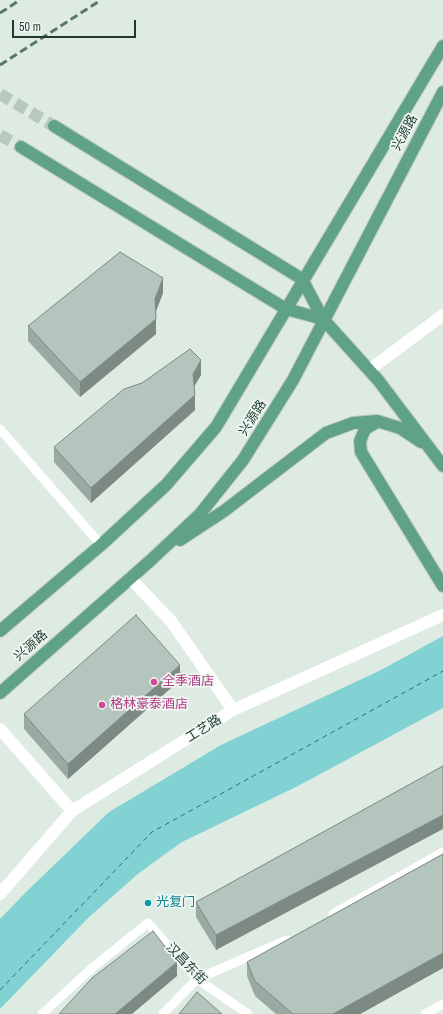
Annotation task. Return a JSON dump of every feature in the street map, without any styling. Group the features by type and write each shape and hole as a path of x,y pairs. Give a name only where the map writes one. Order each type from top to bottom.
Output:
{"main road":[{"name":"兴源路","path":"0,631 101,545 166,485 216,427 286,309 302,279 443,46"},
{"name":"兴源路","path":"0,693 200,514 243,460 293,380 323,319 443,92"},
{"path":"54,126 302,279 323,319 369,370 443,466"},
{"path":"21,147 286,309 323,319"},
{"path":"150,560 224,511 326,433 354,423 377,422 400,428 430,448"},
{"path":"377,422 365,429 360,441 361,452 443,586"}],"street":[{"path":"369,370 443,315"},
{"path":"130,578 171,621 233,710"},
{"name":"工艺路","path":"0,894 72,811 233,710 443,615"},
{"path":"0,730 72,811"}],"lane":[{"path":"0,429 101,545"},
{"path":"326,918 443,852"},
{"name":"汉昌东街","path":"42,1014 92,968 148,923 197,979 248,1014"},
{"path":"163,1014 197,979 284,942 298,934"},
{"path":"425,1014 443,1004"}],"water":[{"path":"443,636 443,708 298,786 182,842 139,873 89,917 0,1009 0,919 109,812 221,745 381,670"}],"building":[{"path":"120,252 163,278 155,299 156,319 80,382 28,326"},
{"path":"190,349 201,360 193,374 195,395 91,488 54,447 124,389 142,383"},
{"name":"格林豪泰酒店","path":"136,615 180,665 68,764 24,714"},
{"path":"443,766 443,815 216,935 196,902"},
{"path":"443,854 443,953 333,1014 293,1014 255,981 247,962"},
{"path":"153,931 177,962 115,1014 59,1014 92,978"},
{"path":"197,992 222,1014 179,1014"}],"ferry route":[{"path":"0,990 152,832 443,671"}],"tunnel":[{"path":"0,94 54,126"},
{"path":"0,135 21,147"}],"railway":[{"path":"0,13 20,0"},
{"path":"0,65 101,0"}],"place":[{"name":"全季酒店","path":"154,682"},
{"name":"格林豪泰酒店","path":"102,705"},
{"name":"光复门","path":"148,903"}]}
